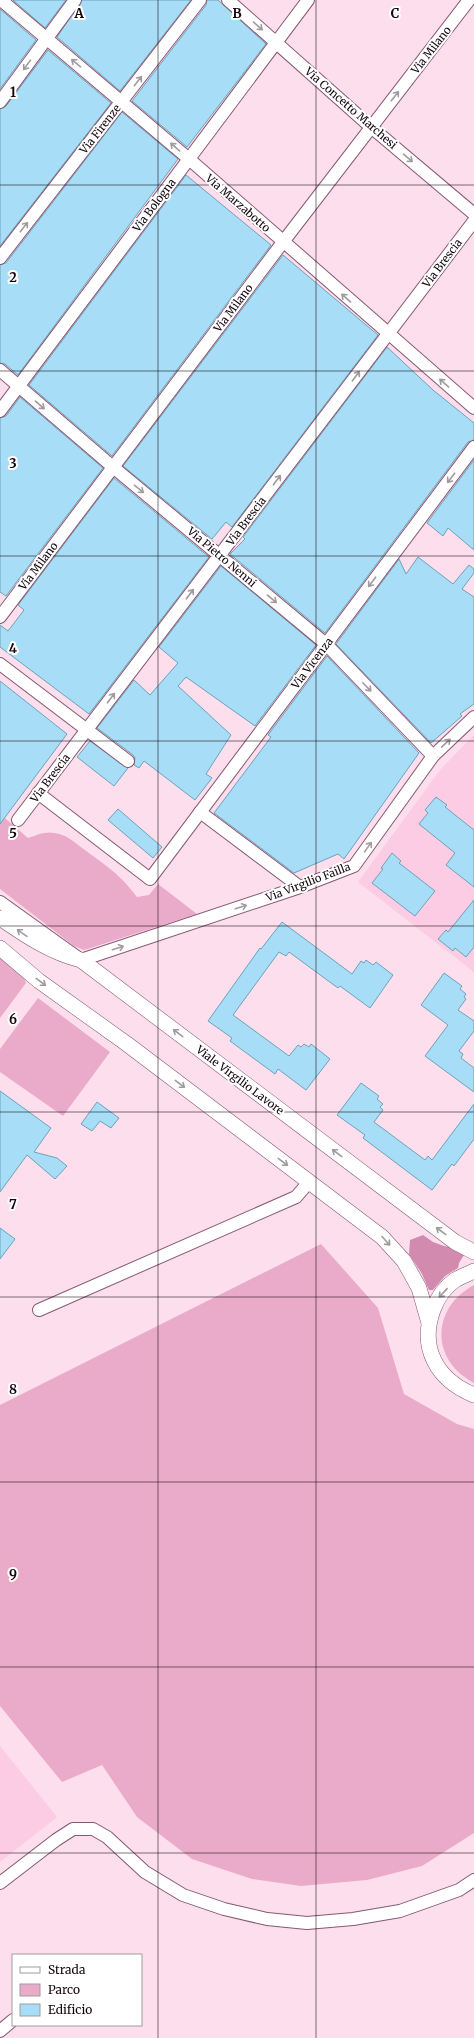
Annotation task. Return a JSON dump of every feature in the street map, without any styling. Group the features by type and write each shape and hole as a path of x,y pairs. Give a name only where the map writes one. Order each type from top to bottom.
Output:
{"street":[{"name":"Via Marzabotto","path":"1,0 189,159 474,408"},
{"path":"0,102 75,0"},
{"name":"Via Firenze","path":"0,258 200,0"},
{"name":"Via Concetto Marchesi","path":"228,0 371,127 474,214"},
{"name":"Via Bologna","path":"0,411 308,0"},
{"name":"Via Milano","path":"0,617 283,242 470,0"},
{"name":"Via Brescia","path":"18,820 474,221"},
{"name":"Via Pietro Nenni","path":"0,370 113,467 326,644 433,756"},
{"name":"Via Vicenza","path":"38,793 150,879 474,447"},
{"path":"0,664 128,761"},
{"name":"Via Virgilio Failla","path":"81,960 300,887 354,866 433,756 474,717"},
{"path":"200,812 300,887"},
{"path":"0,902 81,960"},
{"name":"Viale Virgilio Lavore","path":"0,918 28,938 68,957 81,960 449,1237 474,1252"},
{"path":"0,948 40,981 127,1044 382,1236 404,1261 419,1288 429,1323 430,1346 438,1368 448,1380 461,1390 474,1395"},
{"path":"39,1310 296,1197 309,1182"},
{"path":"429,1323 437,1299 454,1280 474,1272"},
{"path":"0,1883 56,1840 73,1829 93,1829 107,1836 145,1872 183,1895 224,1909 267,1919 307,1923 353,1919 400,1911 459,1890 474,1880"},
{"path":"0,2030 12,2021"}],"shaded area":[{"path":"474,735 474,972 358,882 440,770"},
{"path":"423,1235 433,1242 450,1247 464,1255 458,1268 445,1276 433,1290 429,1290 422,1274 409,1254 410,1240"},
{"path":"0,1746 57,1817 0,1862"}],"green space":[{"path":"0,814 28,838 51,833 63,835 70,839 111,870 137,897 149,895 158,884 197,914 84,950 74,946 0,889"},
{"path":"0,958 23,975 26,983 0,1018"},
{"path":"38,998 110,1052 63,1116 0,1072 0,1049"},
{"path":"321,1244 378,1308 404,1394 457,1424 474,1429 474,1833 422,1866 367,1880 301,1886 252,1879 192,1859 137,1817 102,1765 62,1782 0,1706 0,1405"},
{"path":"474,1285 474,1383 460,1373 449,1361 443,1348 441,1334 444,1320 450,1307 460,1295"}],"building":[{"path":"13,0 66,0 45,28"},
{"path":"82,0 191,0 120,91 57,37"},
{"path":"207,0 218,0 266,44 187,147 132,101 206,5"},
{"path":"0,9 36,40 0,89"},
{"path":"48,50 111,103 0,246 0,109 6,106"},
{"path":"122,112 178,159 18,375 5,364 0,363 0,265 6,263"},
{"path":"186,175 271,245 112,456 29,385"},
{"path":"283,255 378,335 232,527 226,522 212,539 123,466"},
{"path":"387,347 433,390 474,423 474,440 468,442 325,633 230,554 245,539 243,537"},
{"path":"20,397 103,468 6,596 0,592 0,418 6,416"},
{"path":"474,460 474,550 448,528 443,536 427,523"},
{"path":"114,478 209,557 89,714 0,647 0,625 8,631 24,610 18,605"},
{"path":"418,557 453,584 469,565 474,569 474,573 462,589 474,597 474,704 460,714 462,716 431,743 336,644 399,559 406,574"},
{"path":"221,566 316,645 255,726 186,677 178,686 231,735 206,774 212,778 195,800 144,761 139,768 134,765 135,758 133,755 97,728 134,680 150,695 178,663 159,647"},
{"path":"327,656 419,753 344,859 338,854 294,873 214,813 271,737 268,735"},
{"path":"0,681 67,734 0,824"},
{"path":"90,741 128,768 114,786 77,757"},
{"path":"436,797 447,805 445,807 474,830 474,887 446,865 455,853 419,824 428,813 425,810"},
{"path":"118,809 162,847 153,858 108,820"},
{"path":"392,853 401,861 399,863 435,891 415,916 372,883 383,869 381,868"},
{"path":"474,900 474,947 466,957 455,948 453,951 438,939 446,930 448,932"},
{"path":"282,922 352,974 361,961 364,963 366,960 373,965 376,962 393,975 370,1008 340,986 338,988 289,952 286,956 279,952 233,1015 289,1056 298,1045 301,1047 304,1044 309,1047 311,1044 330,1059 306,1090 278,1069 275,1074 230,1041 232,1038 208,1021 260,948 261,949"},
{"path":"444,973 462,986 460,989 466,994 464,997 466,999 458,1010 474,1021 474,1031 459,1051 463,1054 461,1058 474,1068 474,1092 425,1056 448,1025 421,1005"},
{"path":"361,1083 379,1096 377,1099 383,1104 380,1107 383,1110 374,1122 425,1160 428,1156 432,1160 474,1104 474,1139 454,1166 452,1164 432,1190 363,1138 365,1135 337,1115"},
{"path":"0,1091 51,1128 34,1152 57,1158 67,1166 55,1179 27,1155 0,1192"},
{"path":"97,1102 119,1118 111,1128 100,1121 92,1131 81,1124"},
{"path":"0,1228 15,1239 0,1259"}]}
